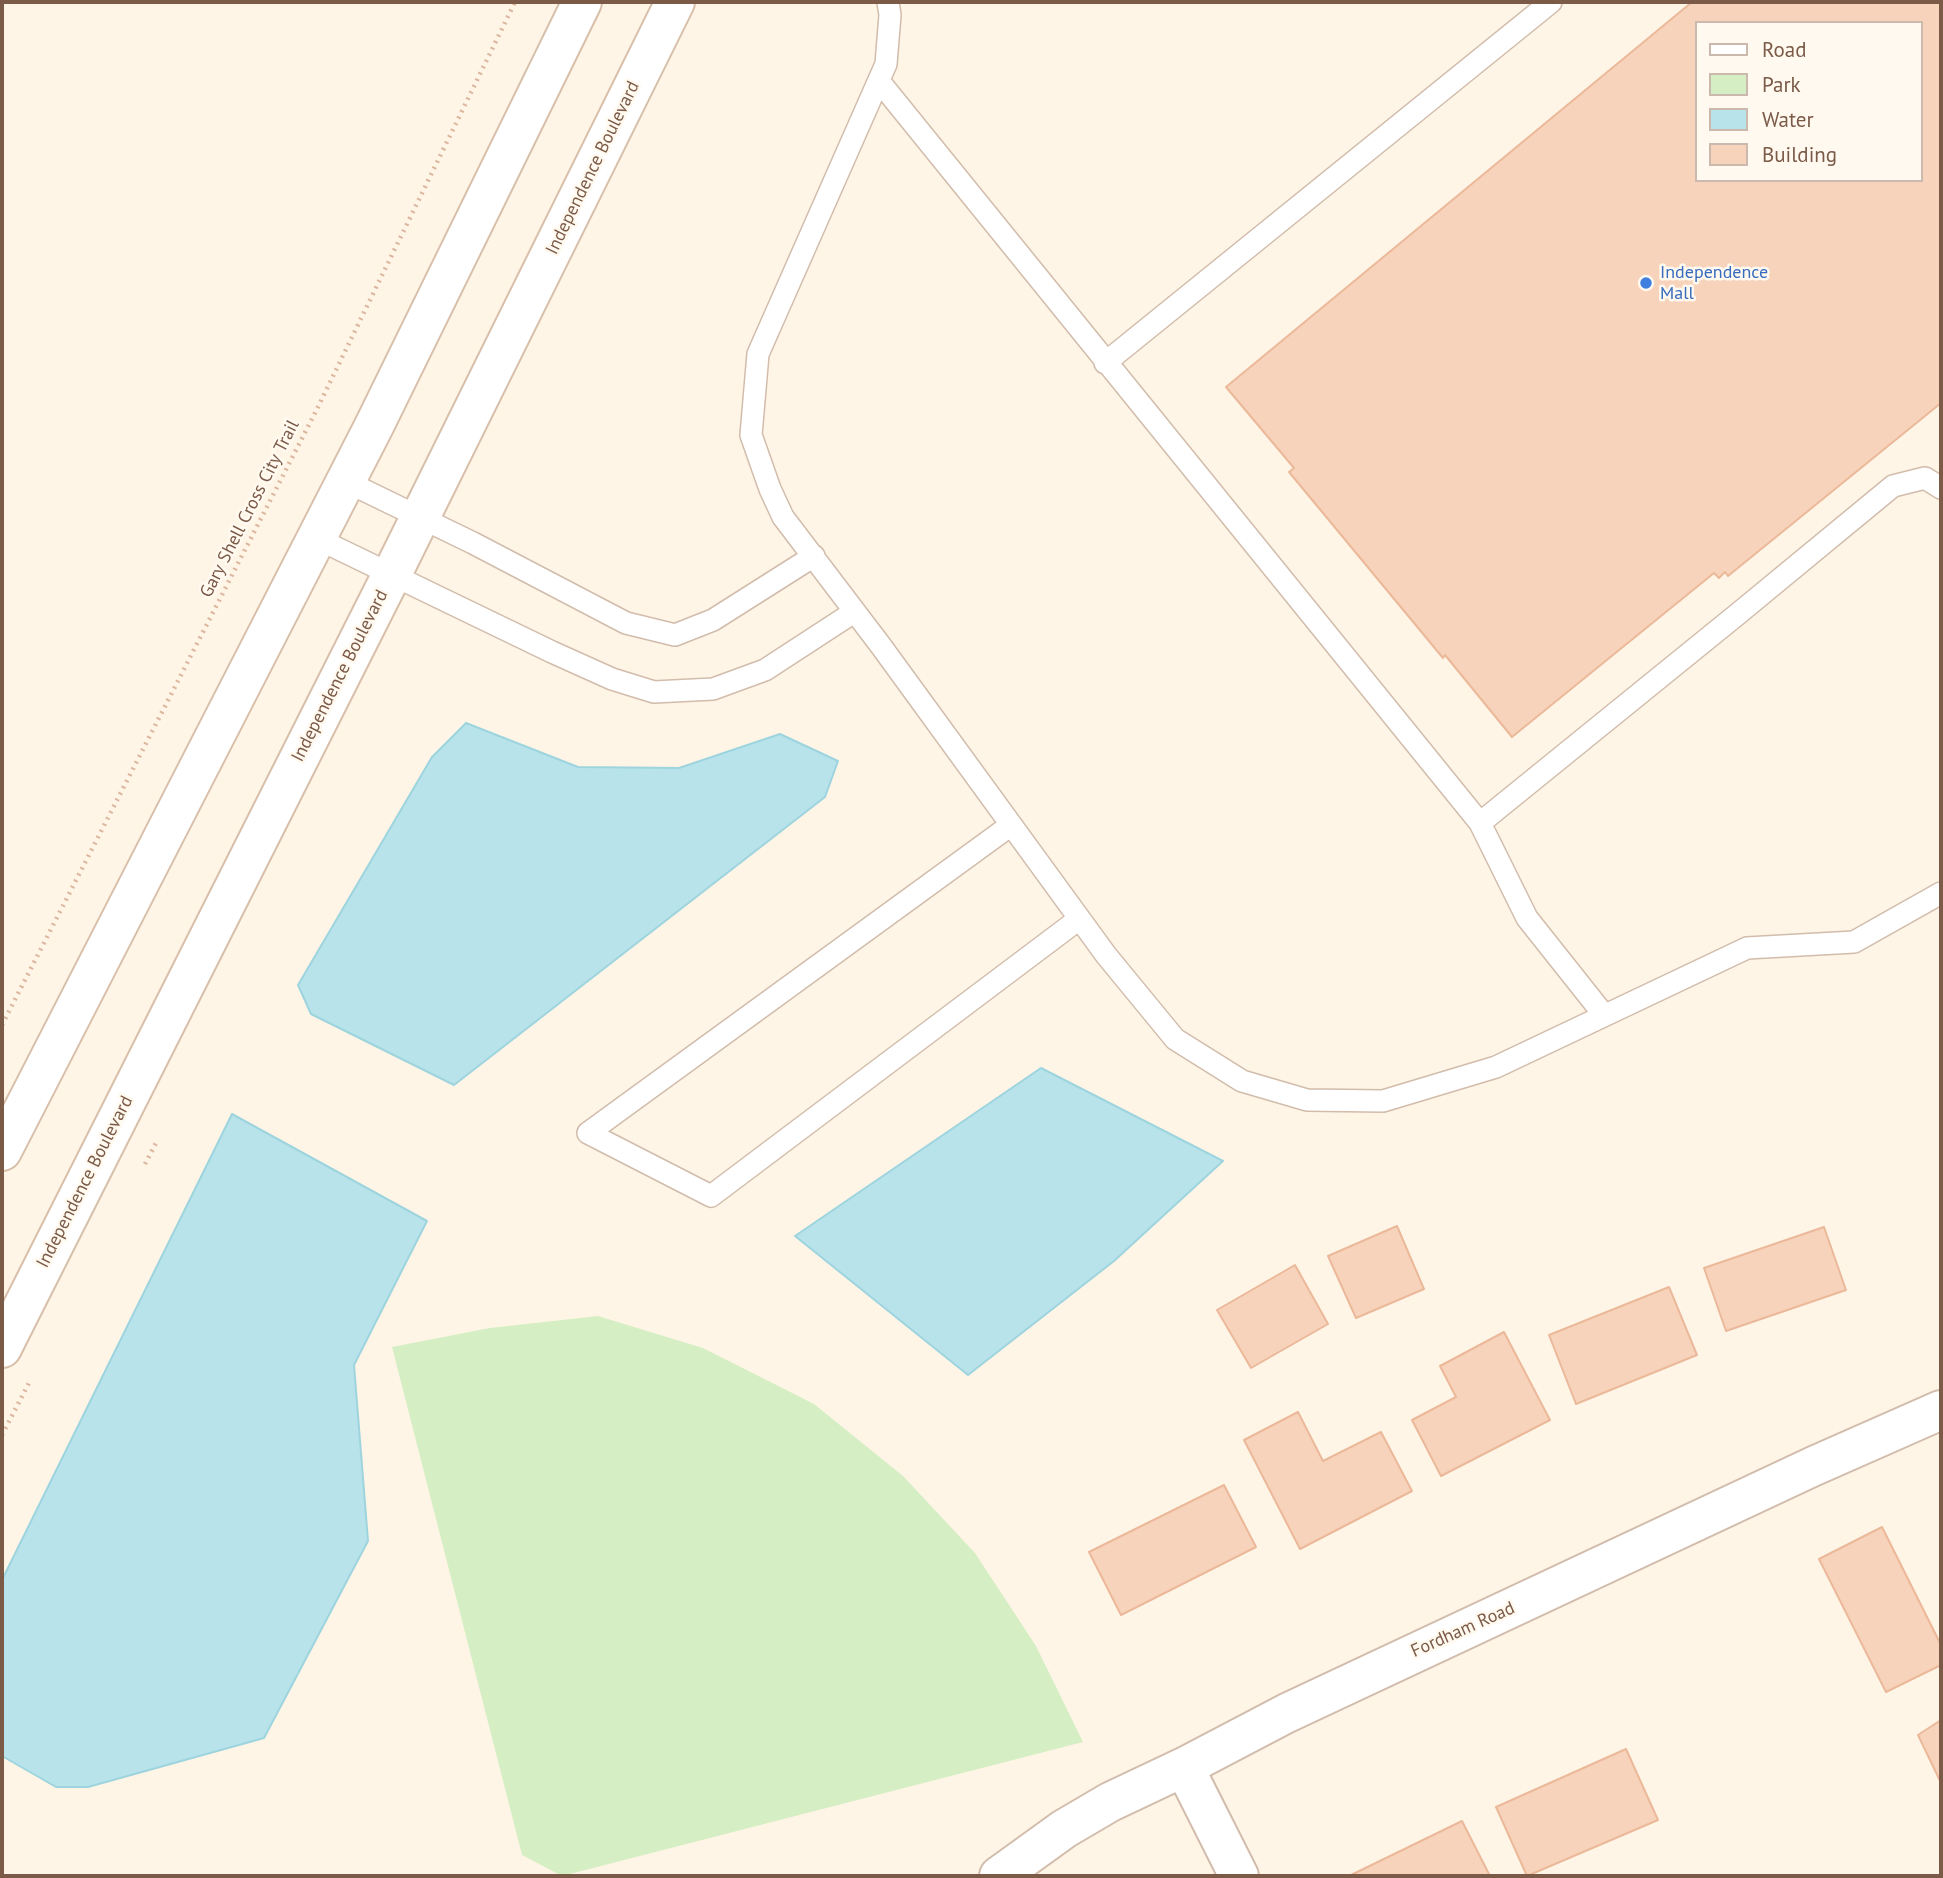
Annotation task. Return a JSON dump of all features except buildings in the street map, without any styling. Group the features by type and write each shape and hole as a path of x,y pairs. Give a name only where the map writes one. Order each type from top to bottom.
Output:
{"main road":[{"path":"2,1151 345,481 582,2"},
{"name":"Independence Boulevard","path":"2,1348 675,2"},
{"name":"Fordham Road","path":"999,1876 1063,1829 1110,1802 1287,1713 1814,1466 1941,1410"},
{"path":"1184,1767 1239,1876"}],"lane":[{"path":"888,2 890,15 886,64 758,355 751,435 783,517 1079,919 1175,1039 1242,1081 1307,1100 1383,1101 1496,1067 1747,948 1854,943 1941,893"},
{"path":"1105,363 1551,2"},
{"path":"879,81 1480,823 1527,918 1604,1015"},
{"path":"1480,823 1893,485 1925,478 1941,488"},
{"path":"345,481 626,623 675,635 713,620 814,556"},
{"path":"316,538 612,680 654,692 713,689 765,670 854,612"},
{"path":"1011,825 588,1133 711,1196 1079,919"}],"path":[{"name":"Gary Shell Cross City Trail","path":"2,1025 317,409 515,2"}],"green space":[{"path":"598,1316 703,1348 814,1404 903,1476 975,1553 1036,1646 1083,1742 562,1876 522,1855 392,1347 490,1328"}],"water":[{"path":"466,723 578,767 679,768 780,734 838,761 825,797 454,1085 311,1014 298,985 432,757"},
{"path":"1041,1068 1223,1161 1114,1261 968,1375 795,1236"},
{"path":"232,1114 427,1221 354,1365 368,1541 264,1738 88,1787 56,1787 2,1756 2,1580"}],"place":[{"name":"Independence Mall","path":"1646,283"}]}
